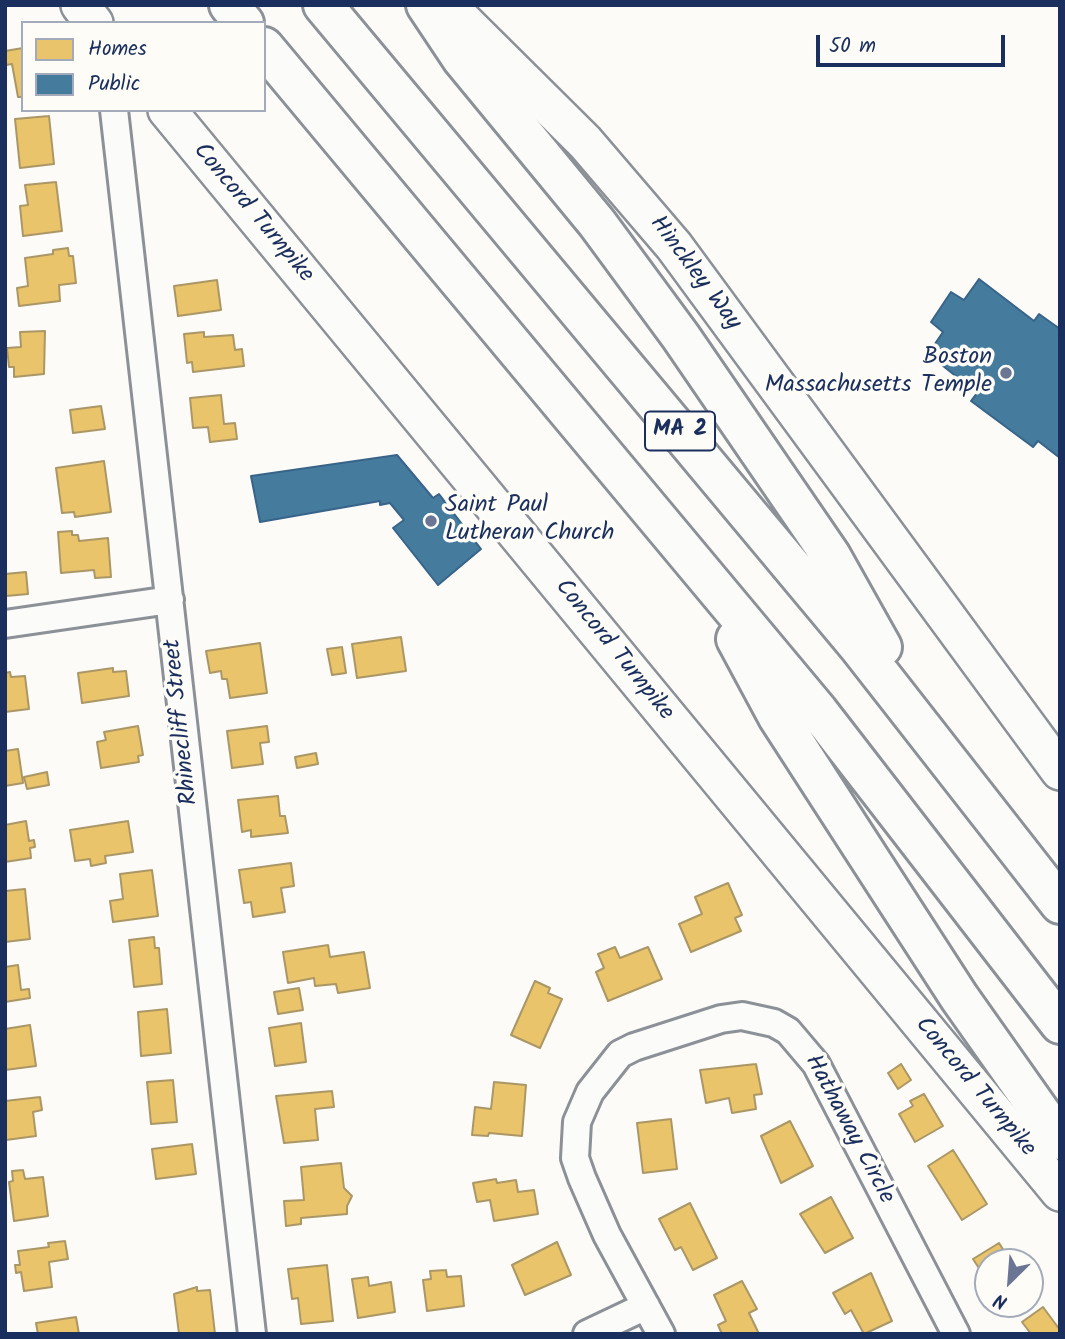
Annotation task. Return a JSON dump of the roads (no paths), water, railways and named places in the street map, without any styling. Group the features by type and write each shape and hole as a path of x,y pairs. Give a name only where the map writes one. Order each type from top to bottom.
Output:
{"highway":[{"path":"229,5 241,21"},
{"name":"MA 2","path":"323,5 734,496 936,744 1060,904"},
{"path":"426,5 462,59 597,223 681,337 831,556 936,744"},
{"name":"MA 2","path":"266,49 696,562 876,784 1060,1024"},
{"path":"696,562 778,717 959,997 1060,1140"}],"main road":[{"path":"80,5 92,21"},
{"name":"Hinckley Way","path":"447,5 562,117 653,219 701,280 1060,771"},
{"name":"Concord Turnpike","path":"169,112 1060,1192"}],"street":[{"name":"Rhinecliff Street","path":"114,112 252,1334"},
{"path":"5,624 170,600"},
{"name":"Hathaway Circle","path":"661,1334 582,1178 575,1158 577,1122 590,1092 620,1054 721,1019 742,1016 774,1023 788,1031 816,1064 956,1334"},
{"path":"587,1334 646,1306"}],"place":[{"name":"Boston Massachusetts Temple","path":"1006,373"},
{"name":"Saint Paul Lutheran Church","path":"431,521"}]}
